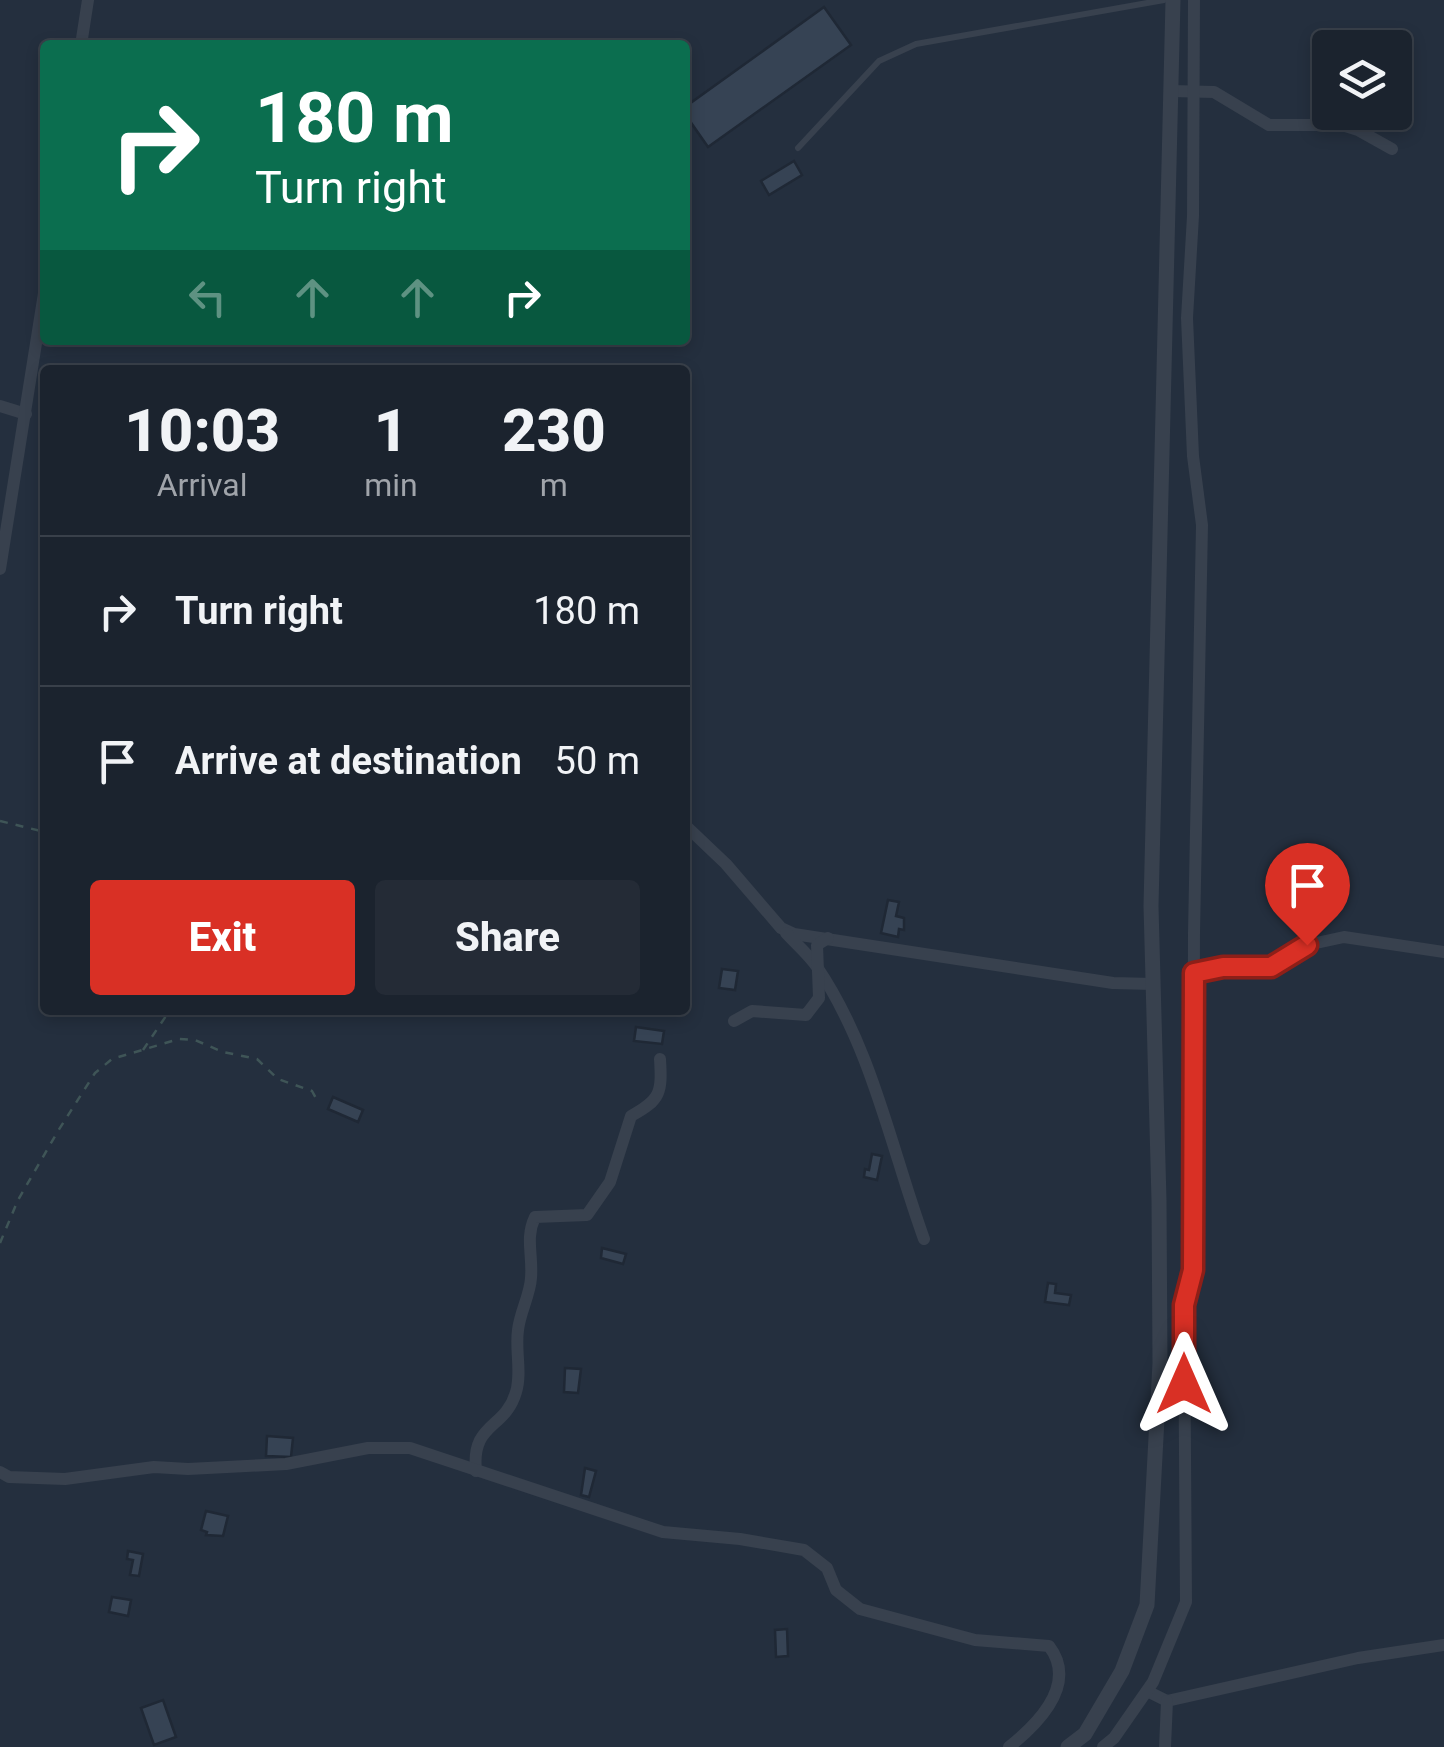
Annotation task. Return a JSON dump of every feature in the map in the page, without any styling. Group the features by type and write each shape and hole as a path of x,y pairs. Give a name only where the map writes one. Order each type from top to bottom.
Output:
{"street":[{"path":"82,40 88,0"},
{"path":"1068,1747 1085,1734 1122,1670 1148,1605 1160,1362 1151,906 1173,0"},
{"path":"1103,1747 1114,1738 1147,1691 1186,1602 1184,1305 1193,1270 1202,524 1193,456 1187,318 1193,216 1194,0"},
{"path":"1171,92 1214,92 1261,123 1332,123 1358,130 1392,149"},
{"path":"0,569 40,320"},
{"path":"0,406 26,414"},
{"path":"690,831 726,864 816,964 840,1005 874,1086 924,1239"},
{"path":"781,928 794,934 1113,982 1153,984"},
{"path":"1194,973 1223,967 1271,967 1307,945 1344,937 1444,952"},
{"path":"734,1020 752,1011 806,1014 819,998 817,945 828,938"},
{"path":"476,1471 474,1450 482,1434 510,1408 518,1388 517,1334 532,1280 528,1232 535,1217 587,1215 610,1182 631,1116 651,1106 662,1088 660,1060"},
{"path":"0,1472 9,1477 65,1479 154,1467 286,1464 368,1448 410,1448 663,1532 804,1550 827,1568 836,1590 860,1609 974,1640 1049,1646 1060,1660 1062,1680 1034,1728 1009,1747"},
{"path":"1147,1691 1168,1701 1358,1658 1444,1645"},
{"path":"1165,1747 1168,1701"}],"lane":[{"path":"798,148 879,61 916,44 1164,0"}],"path":[{"path":"0,821 40,831"},
{"path":"144,1050 167,1015"},
{"path":"0,1243 18,1200 95,1073 112,1059 179,1040 195,1040 257,1060 278,1079 312,1091 317,1100"}],"building":[{"path":"824,7 851,45 708,147 690,121 690,103"},
{"path":"794,161 802,175 769,195 761,181"},
{"path":"888,900 899,902 896,916 904,918 904,930 899,929 898,937 881,933"},
{"path":"722,969 738,971 735,990 719,988"},
{"path":"636,1027 664,1031 662,1044 634,1041"},
{"path":"333,1097 363,1110 358,1122 328,1109"},
{"path":"872,1154 882,1156 877,1180 864,1177"},
{"path":"602,1248 626,1254 623,1264 601,1258"},
{"path":"1048,1283 1056,1284 1055,1293 1071,1295 1069,1305 1045,1302"},
{"path":"565,1368 581,1369 578,1393 564,1392"},
{"path":"267,1436 293,1438 291,1457 266,1456"},
{"path":"585,1468 596,1471 589,1497 581,1495"},
{"path":"206,1511 228,1516 223,1536 206,1535 201,1530"},
{"path":"128,1551 143,1554 139,1576 130,1575 133,1560 127,1559"},
{"path":"112,1597 131,1600 128,1616 109,1612"},
{"path":"787,1629 788,1656 776,1657 775,1630"},
{"path":"163,1700 176,1737 154,1745 141,1708"}],"route":[{"path":"1184,1384 1184,1305 1193,1270 1194,973 1223,967 1271,967 1307,945"}]}
